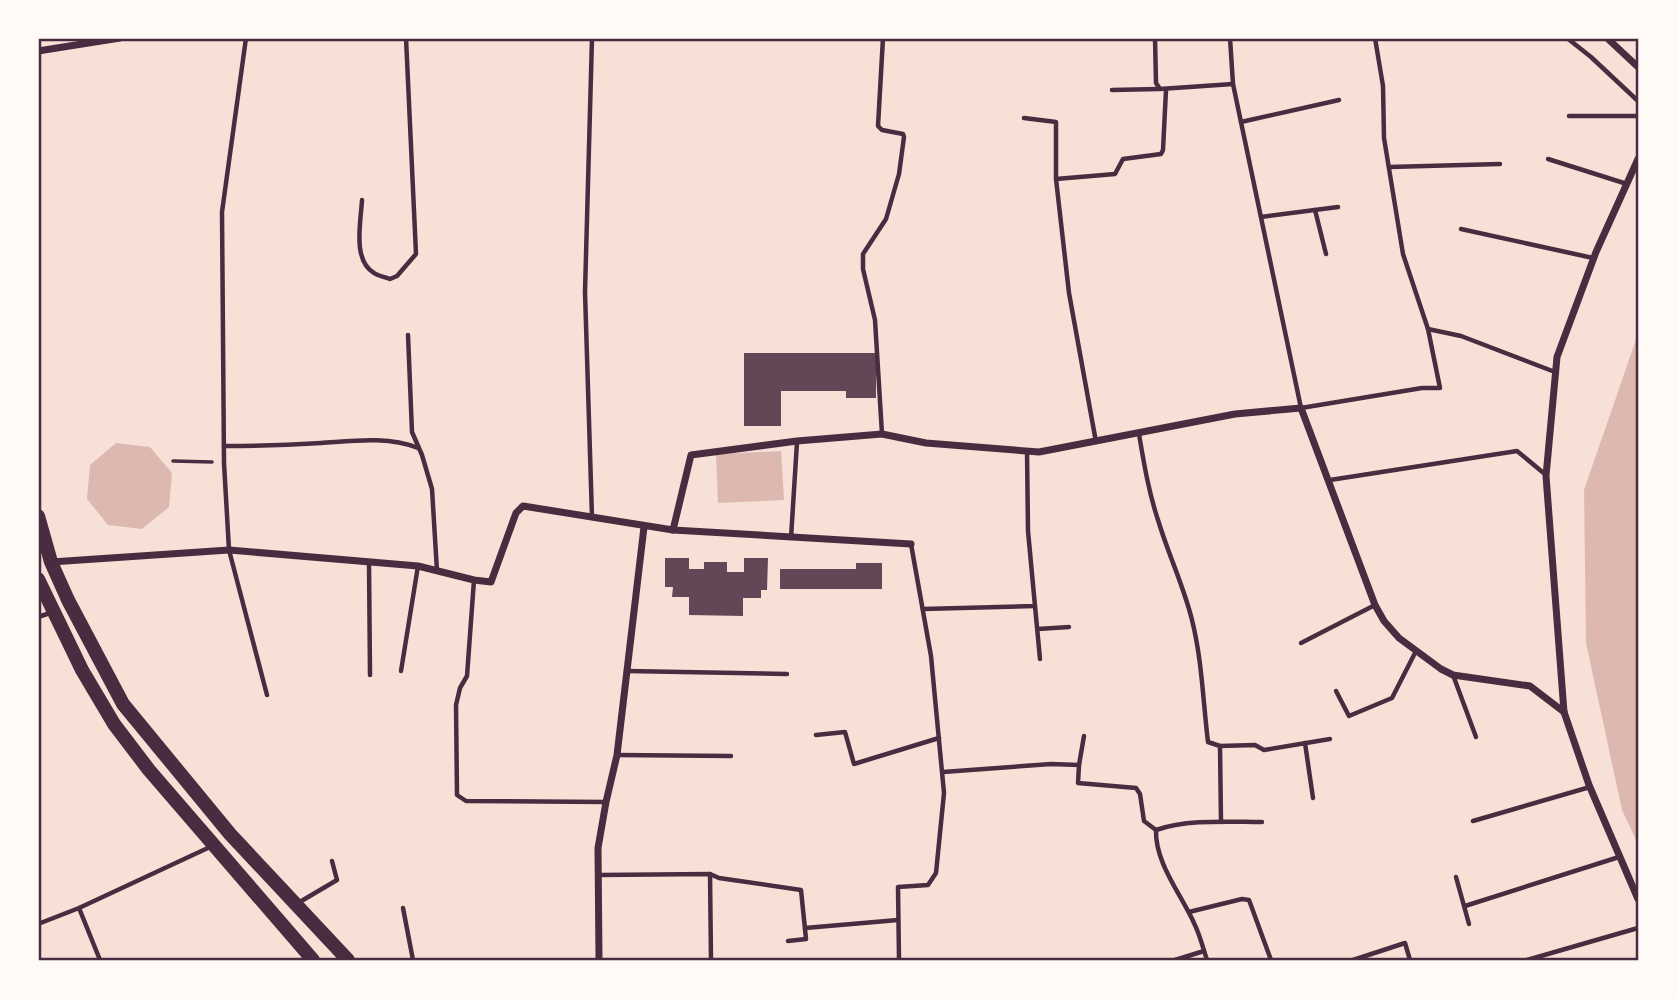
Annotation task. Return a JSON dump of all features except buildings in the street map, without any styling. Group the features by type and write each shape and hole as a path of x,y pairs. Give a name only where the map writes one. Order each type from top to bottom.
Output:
{"main road":[{"path":"38,516 51,562 68,600 123,704 230,834 348,961"},
{"path":"38,579 82,670 114,724 149,770 313,961"},
{"path":"214,846 230,834"}],"street":[{"path":"38,51 120,38"},
{"path":"1607,38 1639,67"},
{"path":"1639,159 1594,259 1557,357 1546,476 1564,712 1590,787 1639,899"},
{"path":"673,530 691,455 797,441 882,434 926,443 1038,452 1235,414 1301,408 1375,605 1392,631 1416,651 1453,675 1530,686 1564,712"},
{"path":"51,562 229,551 418,566 488,582 492,580 519,507 526,506 673,530 911,544"},
{"path":"599,961 598,849 617,755 643,527"}],"lane":[{"path":"246,38 222,212 224,446 229,551 267,695"},
{"path":"362,200 362,261 373,273 390,279 397,276 416,254 406,38"},
{"path":"592,38 585,292 592,517"},
{"path":"882,434 875,320 863,269 863,254 886,219 899,174 905,137 878,126 883,38"},
{"path":"1056,179 1115,174 1123,159 1161,154 1164,138 1163,89 1156,83 1155,38"},
{"path":"1230,38 1233,84 1301,408 1422,388 1440,388 1429,329 1403,254 1384,138 1383,86 1375,38"},
{"path":"1567,38 1639,101"},
{"path":"1112,90 1233,84"},
{"path":"1241,122 1339,100"},
{"path":"1569,116 1639,116"},
{"path":"1024,118 1056,122 1056,179 1069,293 1096,442"},
{"path":"1548,159 1628,184"},
{"path":"1389,167 1500,164"},
{"path":"1261,218 1338,206"},
{"path":"1315,210 1326,254"},
{"path":"1461,229 1594,259"},
{"path":"1429,329 1461,336 1555,372"},
{"path":"408,335 412,432 432,489 437,571"},
{"path":"1139,434 1147,482 1159,525 1192,621 1204,683 1203,701 1208,742 1220,746 1255,744 1264,750 1330,739"},
{"path":"224,446 369,441 398,442 419,448"},
{"path":"791,538 797,441"},
{"path":"1330,480 1517,451 1546,476"},
{"path":"1027,452 1028,531 1040,659"},
{"path":"899,961 898,887 928,885 936,873 944,793 931,656 911,544"},
{"path":"369,562 370,675"},
{"path":"401,671 418,566"},
{"path":"474,580 467,676 460,688 456,705 456,791 459,798 466,801 606,802"},
{"path":"1301,643 1375,605"},
{"path":"923,609 1035,606"},
{"path":"38,617 53,611"},
{"path":"1038,629 1069,627"},
{"path":"1336,691 1349,716 1392,698 1416,651"},
{"path":"627,671 787,674"},
{"path":"1453,675 1476,737"},
{"path":"816,735 845,732 854,764 939,738"},
{"path":"1084,736 1078,783 1136,788 1140,794 1144,821 1156,830"},
{"path":"1305,743 1313,798"},
{"path":"1220,746 1221,822"},
{"path":"617,755 731,756"},
{"path":"942,772 1051,764 1079,765"},
{"path":"1473,821 1590,787"},
{"path":"1156,830 1176,825 1262,822"},
{"path":"1156,830 1156,841 1163,861 1189,912 1207,961"},
{"path":"38,924 214,846"},
{"path":"1465,906 1619,857"},
{"path":"295,905 337,880 332,861"},
{"path":"597,875 710,874 719,878 801,890 806,939 788,942"},
{"path":"710,874 711,961"},
{"path":"1456,877 1469,924"},
{"path":"1189,912 1242,899 1249,900 1271,961"},
{"path":"79,908 100,961"},
{"path":"403,908 413,961"},
{"path":"805,928 899,920"},
{"path":"1527,961 1639,928"},
{"path":"1353,961 1405,943 1410,961"},
{"path":"1175,961 1204,951"}],"path":[{"path":"173,461 214,462"}],"shaded area":[{"path":"1638,334 1638,844 1622,810 1586,643 1584,490"},
{"path":"116,443 150,447 172,473 169,507 142,529 108,525 87,499 90,465"},
{"path":"781,451 784,500 718,503 716,454"}]}
